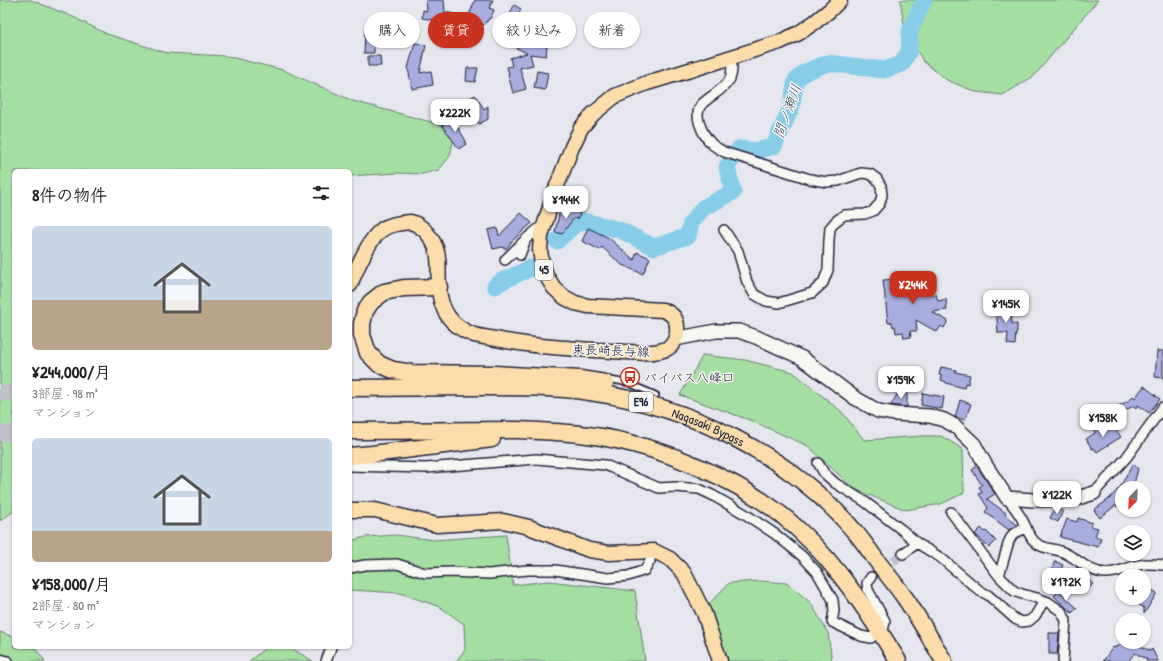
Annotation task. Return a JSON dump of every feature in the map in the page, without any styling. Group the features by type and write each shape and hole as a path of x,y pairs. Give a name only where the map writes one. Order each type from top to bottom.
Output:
{"highway":[{"path":"439,287 404,288 384,292 371,302 365,311 362,324 362,335 368,353 379,364 393,370 412,373 495,374 580,379 621,386 656,395 694,408 732,425 755,438 779,453 813,490"},
{"path":"447,387 526,377"},
{"name":"Nagasaki Bypass","path":"352,388 547,388 582,391 621,397 657,406 692,418 727,434 756,449 781,466 813,490 835,510 856,533 905,598 944,661"},
{"path":"352,431 543,431 589,435 635,444 677,458 712,473 749,492 772,507 800,530 825,556 852,591 898,661"},
{"path":"352,456 525,435 543,431"}],"main road":[{"name":"45","path":"676,339 678,330 677,323 672,314 663,310 588,306 575,303 564,297 554,288 547,277 542,264 540,250 541,236 555,191 581,128 592,114 615,96 647,83 780,42 799,32 825,14 840,0"},
{"name":"東長崎長与線","path":"352,280 368,247 379,232 394,224 410,222 424,229 433,240 438,253 440,267 440,301 444,312 460,329 474,335 516,343 633,352 657,352 667,349 673,345 676,339"},
{"path":"352,510 375,510 437,525 504,521 529,527 589,550 609,553 654,551 670,559 684,573 704,613 720,661"}],"street":[{"path":"724,230 738,251 747,282 754,294 766,301 779,303 812,293 823,283 828,270 830,228 844,215 865,214 873,211 880,203 882,195 881,186 877,179 870,174 861,173 838,181 826,182 810,179 724,152 712,144 703,134 699,122 698,112 701,105 726,85 730,78 732,68 731,58"},
{"path":"505,260 545,223"},
{"path":"520,255 526,239"},
{"path":"676,339 716,330 739,330 802,358 868,407 878,411 895,414 930,416 944,420 955,426 974,444 985,464 1025,524 1035,542 1046,549 1060,551 1074,558 1095,572 1106,573 1140,565 1163,565"},
{"path":"1007,498 1033,500 1078,498 1094,493 1126,458 1163,407"},
{"path":"352,466 426,468 536,459 605,465 659,488 676,487 699,489 745,514 775,534 802,556 817,572 833,600 834,611 832,622 861,636 872,638"},
{"path":"818,463 824,472 835,483 864,502 917,543 941,558 988,595 1015,619 1022,622 1029,621 1035,616 1044,601"},
{"path":"951,512 999,576 1014,591 1044,601 1060,611 1066,620 1063,661"},
{"path":"999,576 1009,541 1013,534 1026,528"},
{"path":"903,554 917,543"},
{"path":"352,567 365,564 397,564 425,573 452,572 489,574 528,570 555,570 608,578 628,576 645,570 650,561 650,551"},
{"path":"871,577 868,583 868,590 885,621 884,627"},
{"path":"326,661 330,649"},
{"path":"0,659 8,661"}],"lane":[{"path":"589,435 627,446 638,451"},
{"path":"656,457 690,467 749,492"}],"green space":[{"path":"0,0 31,0 71,16 107,34 167,53 226,56 283,70 353,101 442,125 454,137 450,156 439,170 422,174 397,173 352,176 352,169 12,169 12,512 0,521"},
{"path":"900,0 1098,0 1034,76 1003,95 976,92 947,80 923,61 905,30"},
{"path":"703,355 745,360 793,372 842,412 864,440 941,436 963,449 964,493 941,504 906,510 854,489 808,446 752,421 680,395"},
{"path":"396,535 433,540 506,535 513,585 549,581 635,591 645,661 456,661 465,650 464,624 440,607 400,593 352,590 352,540 366,537"},
{"path":"760,581 787,583 811,603 828,633 832,661 720,661 712,632 709,604 729,583"},
{"path":"0,632 12,636 12,649 36,649 45,661 0,661"},
{"path":"264,649 293,649 313,661 249,661"}],"building":[{"path":"426,0 444,0 445,12 428,12 428,19 422,18 423,10 427,11"},
{"path":"475,0 493,0 489,8 494,10 490,19 489,18 484,25 484,12 470,12"},
{"path":"514,5 521,9 520,12 511,12"},
{"path":"420,44 426,45 420,73 431,71 433,85 412,89 408,68 414,48 420,48"},
{"path":"364,48 374,48 374,53 364,53"},
{"path":"516,48 547,48 546,56 530,54 533,65 520,68 526,89 513,93 507,67 512,66 510,58 527,53"},
{"path":"368,56 380,56 381,66 368,66"},
{"path":"467,68 478,68 475,82 466,81"},
{"path":"537,71 548,73 545,90 534,88"},
{"path":"475,95 484,109 488,106 488,119 479,124 465,101"},
{"path":"452,118 466,141 466,144 459,149 442,125"},
{"path":"560,210 580,211 579,218 573,219 562,234 555,232"},
{"path":"521,213 532,223 512,241 506,249 503,247 493,249 488,230 497,228 499,236"},
{"path":"588,228 609,238 634,260 637,252 650,258 643,274 622,265 602,247 600,250 582,241"},
{"path":"909,278 928,279 930,287 932,286 933,295 936,294 938,301 946,299 947,310 932,312 948,321 944,328 941,326 937,332 916,320 917,331 910,331 911,337 904,338 903,332 896,333 895,326 893,327 892,322 888,323 883,280"},
{"path":"996,307 1008,307 1009,313 1011,312 1012,324 1017,324 1015,345 1007,344 1008,333 998,333"},
{"path":"1157,351 1163,351 1163,378 1155,377"},
{"path":"941,367 970,375 968,384 965,383 964,388 941,380 942,376 939,375"},
{"path":"1144,386 1160,399 1149,413 1138,405 1136,408 1134,406 1117,414 1114,408 1130,400 1133,396 1135,398"},
{"path":"899,391 907,392 907,407 891,405"},
{"path":"923,393 944,397 942,409 921,405"},
{"path":"960,400 971,404 965,420 955,417"},
{"path":"1112,424 1121,437 1097,452 1094,448 1092,449 1086,439 1095,433 1094,430 1101,426 1103,430"},
{"path":"1133,464 1138,469 1135,481 1123,481"},
{"path":"977,466 995,494 987,499 1006,513 1005,515 1017,526 1009,530 985,512 988,508 979,494 982,492 979,487 982,485 972,470"},
{"path":"1115,492 1115,506 1100,518 1094,510"},
{"path":"1055,508 1063,511 1058,522 1050,518"},
{"path":"1078,518 1093,523 1090,526 1098,528 1095,536 1101,538 1098,547 1060,537 1067,519 1077,522"},
{"path":"981,528 996,541 989,548 975,534"},
{"path":"1055,561 1063,565 1055,583 1047,580"},
{"path":"1077,568 1093,584 1083,594 1067,576"},
{"path":"1151,589 1157,593 1151,603"},
{"path":"1059,591 1077,608 1072,613 1054,596"},
{"path":"1140,605 1150,605 1145,613 1144,608"},
{"path":"1049,633 1059,633 1057,654 1049,654"},
{"path":"1113,647 1115,649 1147,649 1151,651 1152,649 1158,661 1146,661 1147,659 1135,653 1128,661 1103,661"}],"waterway":[{"name":"間ノ瀬川","path":"557,241 573,226 583,221 620,230 654,247 688,236 691,223 703,208 733,192 727,167 739,149 756,151 774,146 791,108 796,80 805,72 828,63 884,70 902,64 909,51 910,31 924,0"},
{"name":"間ノ瀬川","path":"495,286 502,281 531,268"}],"tunnel":[{"path":"0,393 12,393"},
{"path":"0,433 12,433"},
{"path":"871,577 903,554"}],"place":[{"name":"バイパス八峰口","path":"630,377"}]}
